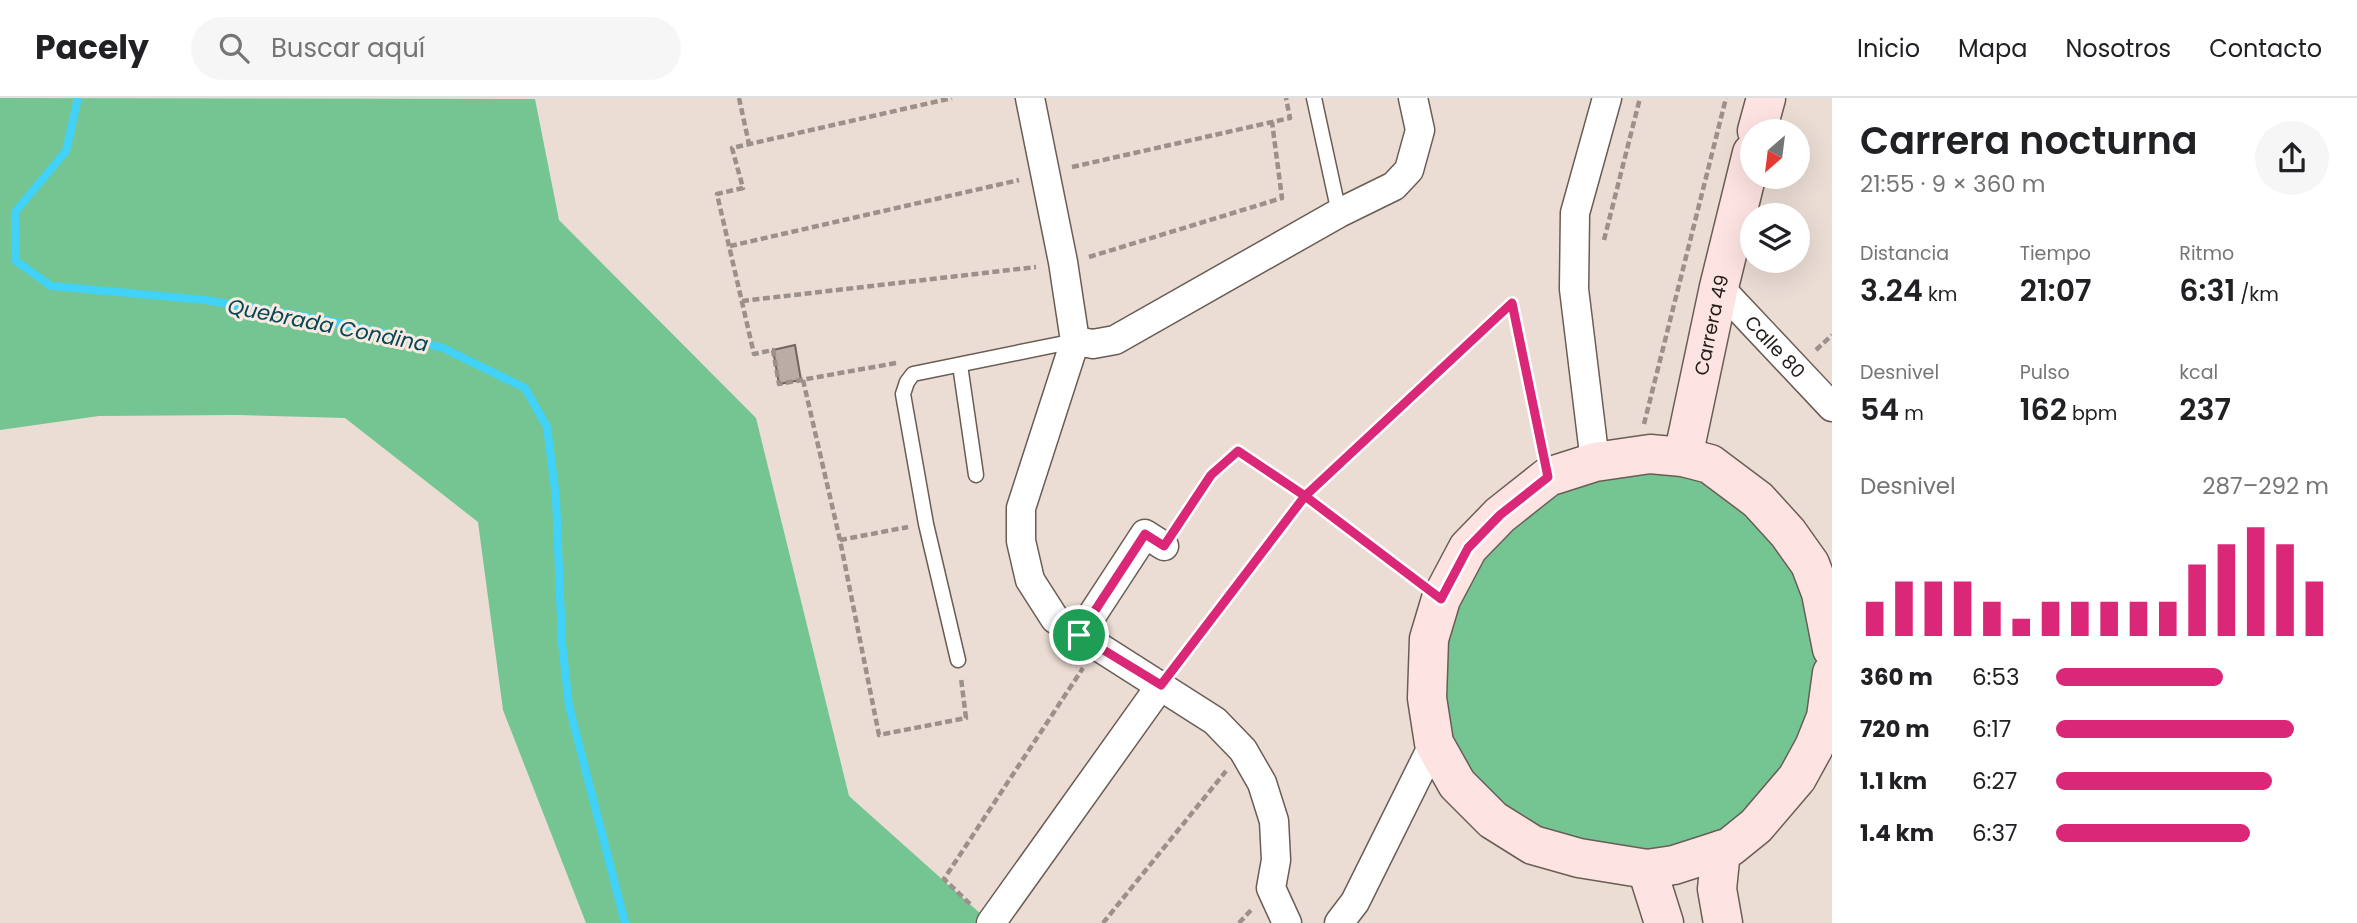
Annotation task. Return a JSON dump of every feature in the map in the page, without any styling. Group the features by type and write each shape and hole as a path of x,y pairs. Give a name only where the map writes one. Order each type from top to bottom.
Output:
{"main road":[{"path":"1760,119 1766,98"},
{"name":"Carrera 49","path":"1684,457 1719,287 1743,189"},
{"path":"1832,649 1821,593 1810,564 1788,533 1758,500 1710,464 1684,457 1650,454 1595,462 1548,477 1500,515 1468,548 1441,599 1429,639 1427,698 1434,743 1457,784 1493,820 1533,845 1579,858 1647,869 1674,865 1730,847 1756,826 1797,778 1826,717 1832,673"},
{"path":"1721,850 1717,889 1723,923"},
{"path":"1647,869 1664,923"}],"street":[{"path":"1030,98 1075,341 1021,508 1021,541 1030,580 1055,620 1214,721 1242,750 1262,783 1274,821 1276,860 1271,888 1287,923"},
{"path":"1075,341 1093,344 1115,340 1339,213 1394,186 1409,170 1420,130 1413,98"},
{"path":"1595,462 1574,289 1575,213 1607,98"},
{"name":"Calle 80","path":"1719,287 1832,407"},
{"path":"1088,640 1145,534 1164,546"},
{"path":"991,922 1161,685"},
{"path":"1339,923 1355,902 1434,743"}],"lane":[{"path":"1314,98 1339,213"},
{"path":"958,660 926,524 903,394 907,382 914,374 1075,341"},
{"path":"961,365 976,475"}],"path":[{"path":"739,98 749,144"},
{"path":"897,363 779,384 773,351 754,354 717,194 743,188 732,148 952,98"},
{"path":"730,246 1290,118 1286,98"},
{"path":"1602,246 1640,98"},
{"path":"1643,429 1726,98"},
{"path":"1082,259 1283,198 1272,122"},
{"path":"742,301 1044,266"},
{"path":"1161,685 1305,496 1512,303 1548,477"},
{"path":"803,380 840,540 880,735 966,718 958,660"},
{"path":"1164,546 1211,475 1238,451 1305,496 1441,599"},
{"path":"840,540 926,524"},
{"path":"991,922 944,879 1088,640"},
{"path":"1103,923 1242,750"}],"green space":[{"path":"0,98 535,99 559,220 756,418 849,796 991,923 586,923 503,710 478,522 345,418 237,415 99,416 0,430"},
{"path":"1683,457 1788,533 1832,673 1756,826 1647,869 1493,820 1427,698 1441,599 1548,477"}],"building":[{"path":"795,345 801,380 779,384 773,350"}],"waterway":[{"name":"Quebrada Condina","path":"78,98 66,151 15,212 16,261 51,286 205,300 320,319 443,348 525,388 547,427 556,498 562,643 569,706 625,923"}],"route":[{"path":"1079,635 1145,534 1164,546 1211,475 1238,451 1305,496 1512,303 1548,477 1500,515 1468,548 1441,599 1305,496 1161,685 1079,635"}]}
